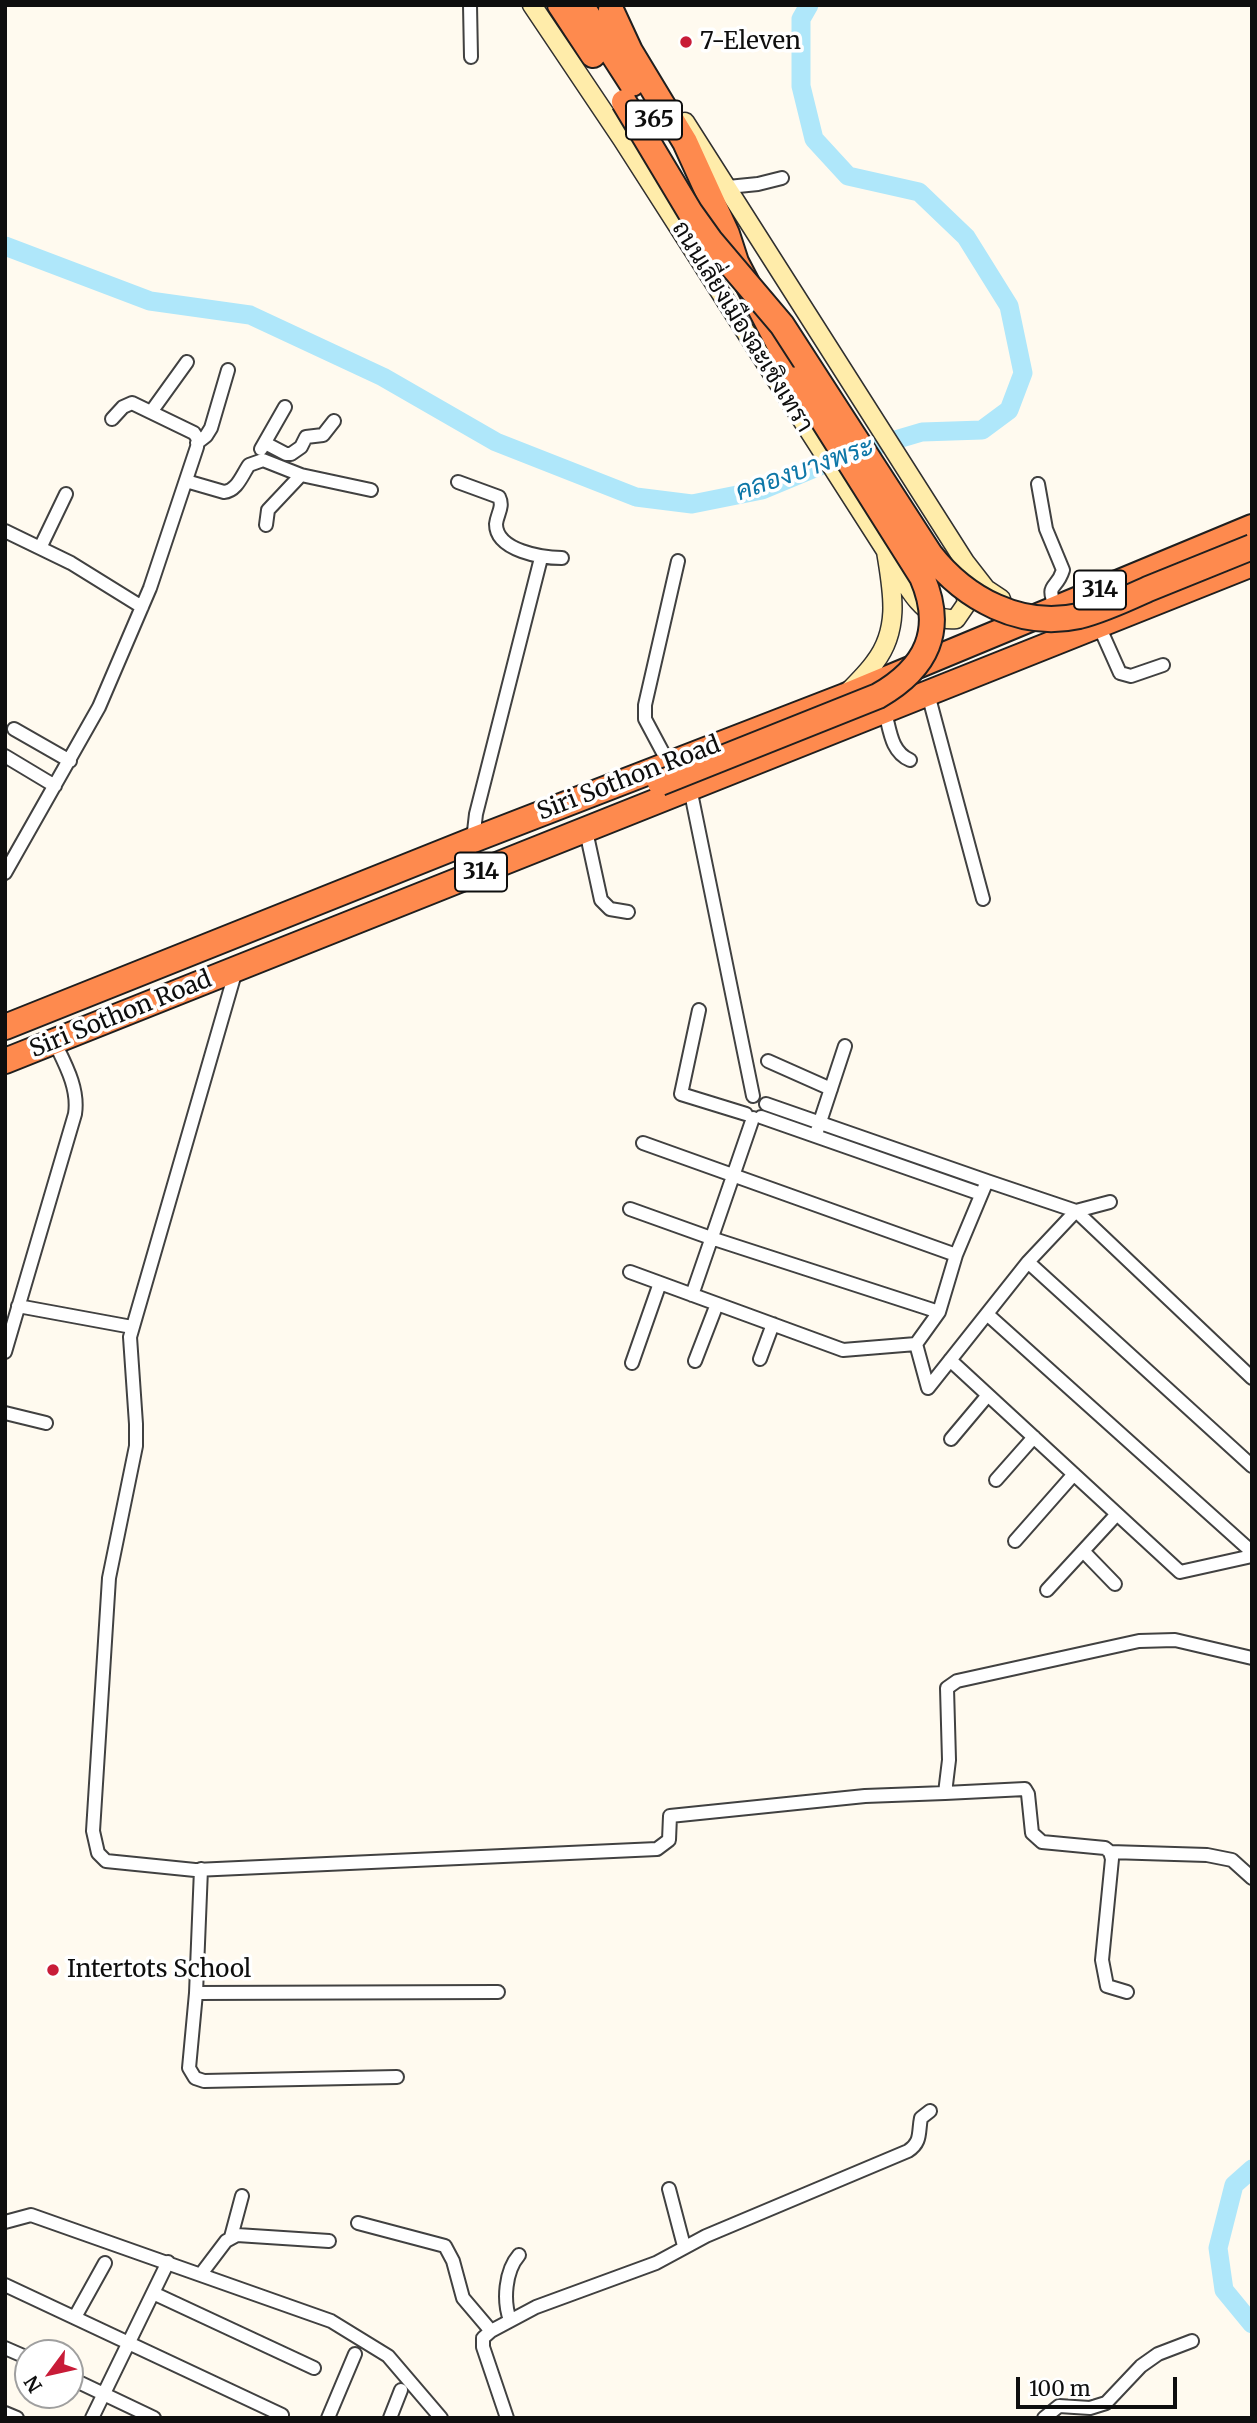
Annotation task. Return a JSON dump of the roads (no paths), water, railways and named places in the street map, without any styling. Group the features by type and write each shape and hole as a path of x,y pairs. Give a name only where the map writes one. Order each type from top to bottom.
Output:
{"highway":[{"path":"566,7 695,219 782,325 930,554 960,585 993,605 1018,615 1042,619 1065,618 1103,608 1252,547"},
{"name":"ถนนเลี่ยงเมืองฉะเชิงเทรา","path":"566,7 727,234"},
{"path":"345,925 489,852 665,773 878,696 898,684 914,668 930,638 932,604 922,577 797,379 736,262 727,234 685,142 630,51 610,8"},
{"name":"Siri Sothon Road","path":"5,1027 473,840 665,773 1252,527"},
{"name":"Siri Sothon Road","path":"5,1061 1252,564"},
{"path":"985,638 983,648 986,656 1001,664"},
{"path":"949,653 955,655 961,663 962,671 957,682"}],"main road":[{"name":"ถนนเลี่ยงเมืองฉะเชิงเทรา","path":"532,5 622,139 886,551 894,615 890,632 877,661 845,696"},
{"name":"365","path":"610,8 728,187 965,562 986,589 1006,602 1052,610"},
{"path":"886,551 910,592 926,608 946,620 956,619 967,603 966,592 945,528"}],"street":[{"path":"470,5 471,57"},
{"path":"728,187 782,178"},
{"path":"151,412 187,362"},
{"path":"197,443 211,428 228,370"},
{"path":"7,865 70,761 99,707 142,607 198,439 194,433 132,403 123,407 112,419"},
{"path":"254,462 285,407"},
{"path":"265,443 286,454 292,454 301,447 306,437 323,435 334,421"},
{"path":"186,481 230,492 249,465 264,460 301,475 371,490"},
{"path":"266,525 268,510 301,475"},
{"path":"458,482 499,497 502,505 497,519 497,533 519,550 541,558 562,558"},
{"path":"1038,484 1046,530 1063,570 1051,589 1052,610"},
{"path":"40,548 65,494"},
{"path":"5,531 71,563 142,607"},
{"path":"473,840 476,814 541,558"},
{"path":"665,773 645,719 645,705 678,561"},
{"path":"1099,625 1120,673 1131,676 1163,665"},
{"path":"928,694 983,899"},
{"path":"885,712 895,748 901,757 910,760"},
{"path":"14,729 70,761"},
{"path":"5,756 55,786"},
{"path":"690,788 753,1096"},
{"path":"586,831 601,900 610,909 628,912"},
{"path":"236,970 132,1327 130,1360 136,1446 109,1578 93,1831 97,1853 106,1861 201,1869 657,1849 669,1840 670,1816 865,1796 1025,1789 1035,1838 1042,1842 1105,1848 1110,1852 1112,1859 1102,1960 1107,1986 1127,1992"},
{"path":"699,1010 681,1094 981,1194"},
{"path":"5,1352 77,1104 71,1079 54,1041"},
{"path":"815,1138 845,1046"},
{"path":"768,1061 831,1089"},
{"path":"692,1295 753,1117 766,1111 763,1098 753,1096 744,1103 753,1117"},
{"path":"766,1104 1076,1211 1252,1378"},
{"path":"643,1143 956,1255"},
{"path":"630,1272 843,1350 916,1344 939,1312 956,1255 987,1181"},
{"path":"916,1344 928,1388 1028,1262 1076,1211 1110,1202"},
{"path":"630,1209 939,1312"},
{"path":"1028,1262 1252,1466"},
{"path":"632,1363 660,1283"},
{"path":"695,1361 717,1304"},
{"path":"18,1306 132,1327"},
{"path":"987,1314 1252,1554"},
{"path":"760,1359 773,1324"},
{"path":"950,1360 1180,1572 1252,1554"},
{"path":"951,1439 988,1395"},
{"path":"5,1413 46,1423"},
{"path":"996,1480 1034,1437"},
{"path":"1015,1541 1074,1474"},
{"path":"1047,1590 1117,1514"},
{"path":"1083,1551 1115,1584"},
{"path":"945,1793 949,1760 947,1688 957,1681 1139,1641 1175,1640 1252,1658"},
{"path":"1110,1852 1207,1855 1231,1860 1252,1878"},
{"path":"201,1869 196,1993 189,2068 195,2078 204,2081 397,2077"},
{"path":"196,1993 498,1992"},
{"path":"507,2418 483,2347 483,2338 491,2331 536,2307 656,2263 684,2246 908,2151 916,2146 921,2118 930,2111"},
{"path":"669,2189 684,2246"},
{"path":"201,2274 231,2237 242,2196"},
{"path":"5,2222 31,2215 331,2321 388,2356 441,2418"},
{"path":"358,2223 445,2246 453,2261 463,2298 491,2331"},
{"path":"231,2237 237,2235 329,2241"},
{"path":"509,2320 505,2303 513,2262 519,2255"},
{"path":"92,2418 167,2262"},
{"path":"75,2317 105,2263"},
{"path":"5,2285 282,2415"},
{"path":"153,2293 314,2368"},
{"path":"1044,2418 1059,2406 1090,2408 1106,2403 1141,2366 1157,2354 1192,2341"},
{"path":"328,2418 355,2354"},
{"path":"84,2384 154,2418"},
{"path":"390,2418 401,2390"},
{"path":"5,2413 17,2418"}],"waterway":[{"name":"คลองบางพระ","path":"5,246 150,301 250,315 383,377 496,442 636,497 692,504 762,490 851,453 922,432 982,430 1009,410 1023,373 1009,306 966,237 919,192 848,176 814,139 801,86 801,19 809,5"},
{"name":"คลองบางพระ","path":"1252,2169 1234,2185 1218,2248 1224,2290 1252,2324"}],"place":[{"name":"7-Eleven","path":"686,42"},
{"name":"Intertots School","path":"53,1970"}]}
